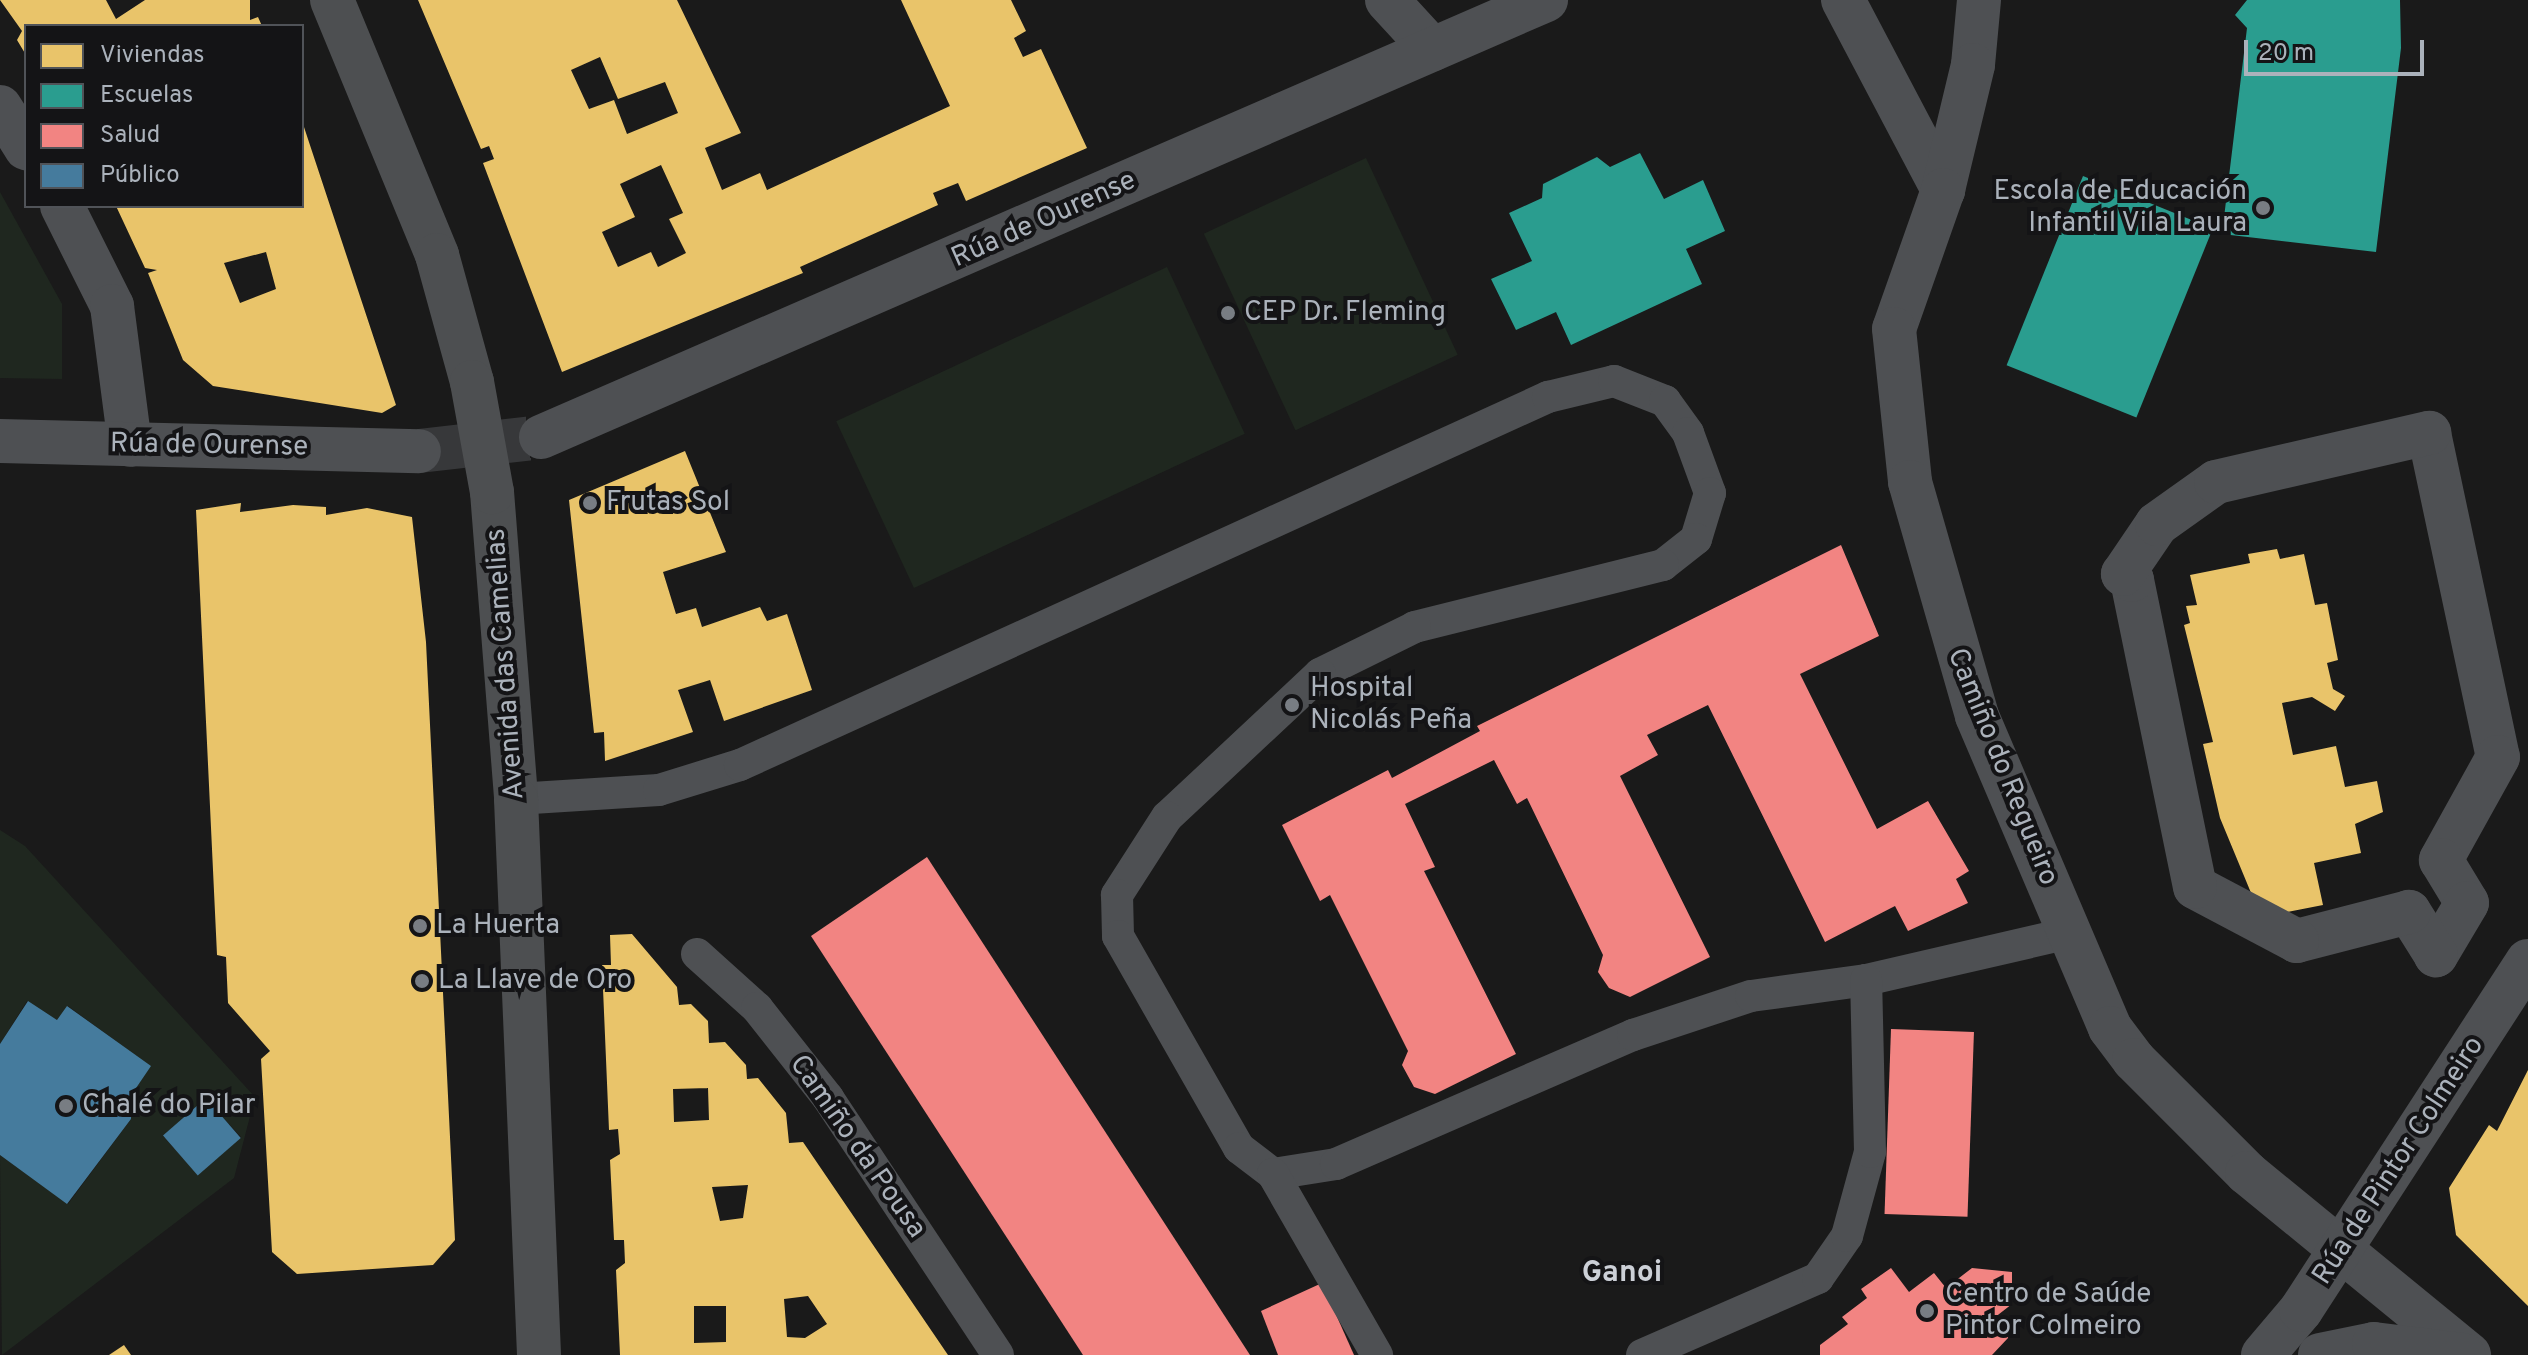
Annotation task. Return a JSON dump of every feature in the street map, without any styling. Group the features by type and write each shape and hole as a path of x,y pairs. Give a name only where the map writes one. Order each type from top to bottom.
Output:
{"main road":[{"name":"Avenida das Camelias","path":"332,0 437,255 472,382 492,492 516,799 539,1355"}],"street":[{"path":"1387,0 1432,49"},
{"name":"Rúa de Ourense","path":"541,437 1546,0"},
{"path":"1843,0 1943,190"},
{"name":"Camiño do Regueiro","path":"1979,0 1973,65 1943,190 1894,329 1910,482 1977,716 2110,1028 2134,1060 2247,1173 2466,1355"},
{"path":"0,107 24,145"},
{"path":"63,208 112,306 130,445"},
{"path":"2429,433 2498,757 2441,860 2467,903 2436,955 2409,912 2297,941 2195,887 2132,580 2123,574 2157,524 2216,482 2429,433"},
{"name":"Rúa de Ourense","path":"0,441 419,451"},
{"name":"Rúa de Pintor Colmeiro","path":"2263,1355 2340,1249 2528,961"},
{"path":"2320,1355 2374,1344 2466,1355"}],"lane":[{"path":"516,799 659,790 740,765 1548,397 1614,381 1665,401 1688,433 1710,493 1696,539 1663,565 1415,627 1320,674 1167,817 1117,895 1118,936 1155,1008 1239,1148 1273,1174 1377,1355"},
{"path":"1273,1174 1336,1164 1633,1035 1721,1006 1866,980 2069,933"},
{"name":"Camiño da Pousa","path":"697,954 757,1008 828,1098 998,1355"},
{"path":"1642,1355 1818,1278 1847,1236 1870,1152 1866,980"}],"shaded area":[{"path":"1366,158 1458,355 1295,430 1204,234"},
{"path":"0,192 62,304 62,379 0,378"},
{"path":"1167,267 1245,434 914,588 836,421"},
{"path":"0,830 25,846 255,1097 234,1178 2,1355 0,1155 68,1204 131,1119 132,1094 150,1066 68,1006 57,1020 27,1001 0,1044","holes":["206,1099 241,1137 198,1175 163,1136"]}],"building: Viviendas":[{"path":"0,0 106,0 116,19 145,0 250,0 250,20 258,17 261,24 24,24 24,52 17,40 22,31"},
{"path":"418,0 677,0 741,133 705,148 722,190 760,173 767,190 950,106 901,0 1011,0 1026,31 1014,38 1023,57 1041,49 1087,148 966,201 958,183 933,193 938,205 800,267 803,273 562,372 483,163 494,159 489,146 481,149","holes":["600,57 618,99 665,82 678,113 627,134 614,100 589,109 571,70","661,165 683,213 669,219 686,253 658,267 651,252 618,267 602,232 635,217 620,184"]},
{"path":"304,127 396,405 382,413 213,386 183,360 148,273 157,270 145,268 117,208 304,208","holes":["266,252 276,289 240,303 224,263"]},
{"path":"685,451 726,552 663,572 676,614 696,608 702,627 760,607 767,621 787,614 812,690 724,721 710,680 678,690 693,732 605,761 604,732 594,733 569,500"},
{"path":"241,503 240,512 293,505 326,507 326,515 367,508 412,517 426,642 455,1240 433,1265 297,1274 272,1252 261,1059 270,1051 228,1003 226,957 217,955 196,510"},
{"path":"2277,549 2280,559 2304,554 2315,605 2327,603 2338,660 2327,663 2333,689 2345,696 2335,711 2312,697 2282,703 2293,755 2336,746 2345,787 2377,781 2383,812 2355,824 2361,853 2314,863 2323,905 2261,917 2220,818 2203,744 2213,742 2184,625 2190,623 2186,606 2197,605 2190,575 2250,563 2248,554"},
{"path":"632,934 677,987 679,1005 691,1004 708,1021 709,1043 725,1042 746,1065 747,1079 758,1078 786,1113 789,1143 803,1142 948,1355 620,1355 616,1270 625,1263 624,1240 614,1240 610,1160 620,1154 618,1129 609,1130 602,965 611,965 610,935","holes":["708,1088 709,1120 674,1122 673,1089","748,1185 743,1218 720,1221 712,1187","808,1296 827,1324 805,1338 787,1337 784,1299","694,1306 726,1306 726,1342 694,1343"]},
{"path":"2528,1070 2528,1306 2456,1235 2449,1188 2489,1125 2497,1131"},
{"path":"124,1345 131,1355 109,1355"}],"building: Escuelas":[{"path":"2247,0 2400,0 2401,48 2376,252 2222,234 2247,28 2235,15"},
{"path":"1640,153 1664,199 1703,180 1725,231 1686,249 1702,284 1571,345 1556,312 1516,330 1491,279 1532,261 1509,213 1542,198 1543,184 1597,157 1610,167"},
{"path":"2083,176 2213,228 2136,418 2007,365"}],"building: Salud":[{"name":"Hospital Nicolás Peña","path":"1841,545 1879,636 1800,674 1877,829 1928,801 1969,871 1956,879 1968,903 1908,931 1895,906 1825,942 1708,705 1647,735 1658,755 1620,776 1710,957 1630,997 1609,988 1598,972 1603,955 1527,798 1517,804 1494,760 1405,804 1435,867 1424,871 1516,1054 1435,1094 1414,1087 1402,1065 1408,1051 1330,895 1320,901 1282,825 1388,770 1392,778 1480,731 1477,726"},
{"path":"927,857 1250,1355 1083,1355 811,936"},
{"path":"1891,1029 1974,1032 1967,1217 1885,1214"},
{"name":"Centro de Saúde Pintor Colmeiro","path":"1891,1268 1909,1292 1934,1273 1946,1288 1972,1268 2012,1272 2012,1304 1994,1318 2007,1326 2008,1338 1992,1355 1820,1355 1820,1345 1848,1324 1842,1317 1867,1298 1861,1289"},
{"path":"1322,1283 1354,1355 1278,1355 1261,1311"}],"building: Público":[{"name":"Chalé do Pilar","path":"28,1001 57,1020 67,1006 151,1066 132,1094 131,1119 67,1204 0,1155 0,1044"},
{"path":"206,1098 241,1138 198,1175 163,1135"}],"tunnel":[{"path":"419,451 541,437"}],"place":[{"name":"Escola de Educación Infantil Vila Laura","path":"2263,208"},
{"name":"CEP Dr. Fleming","path":"1228,313"},
{"name":"Frutas Sol","path":"590,503"},
{"name":"Hospital Nicolás Peña","path":"1292,705"},
{"name":"La Huerta","path":"420,926"},
{"name":"La Llave de Oro","path":"422,981"},
{"name":"Chalé do Pilar","path":"66,1106"},
{"name":"Centro de Saúde Pintor Colmeiro","path":"1927,1311"}],"district":[{"name":"Ganoi","path":"1622,1274"}]}
